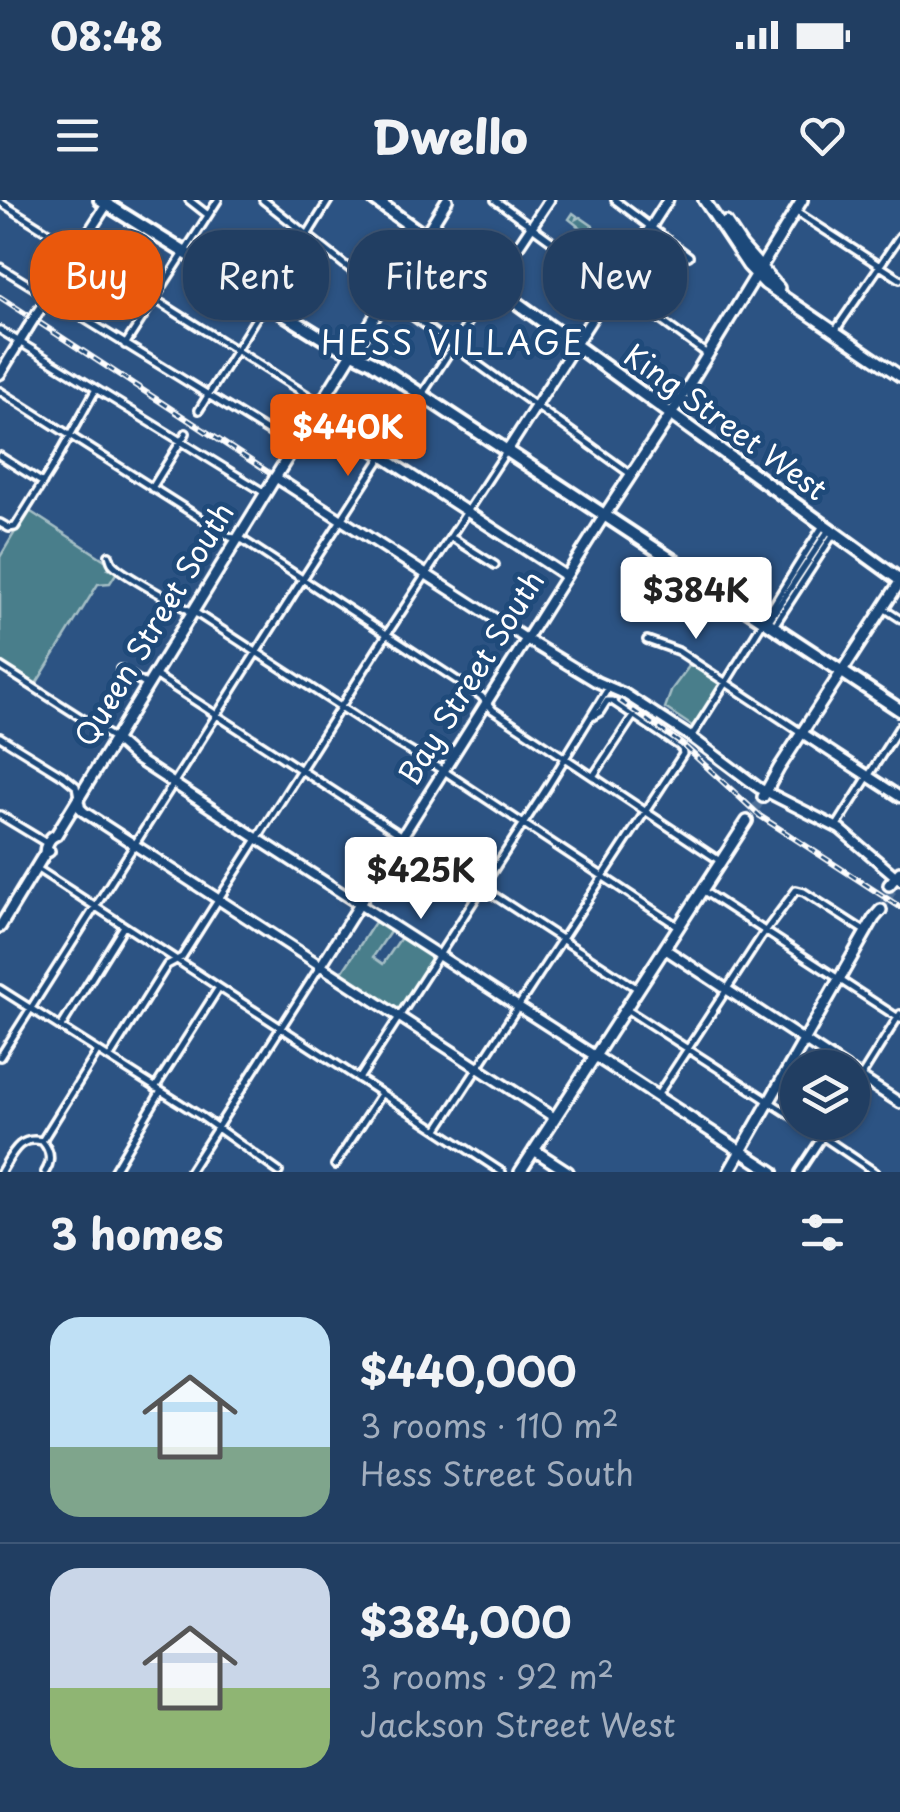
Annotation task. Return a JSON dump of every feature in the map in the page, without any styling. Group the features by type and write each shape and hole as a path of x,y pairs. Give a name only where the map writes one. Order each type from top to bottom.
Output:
{"main road":[{"name":"King Street West","path":"375,200 415,230"},
{"name":"Queen Street South","path":"427,230 447,200"},
{"path":"707,200 748,266 758,271 781,296 788,297 900,376"},
{"name":"Bay Street South","path":"604,516 802,200"},
{"path":"105,202 183,251"},
{"name":"King Street West","path":"523,309 900,581"},
{"path":"293,320 372,362 900,710"},
{"name":"Queen Street South","path":"0,927 8,905 36,868 52,836 115,740 371,320"},
{"path":"764,794 900,581"},
{"path":"520,1172 747,821"},
{"path":"729,1172 877,912"},
{"path":"595,1056 773,1172"},
{"path":"534,1150 568,1172"}],"street":[{"path":"189,200 208,215"},
{"path":"198,230 218,200"},
{"path":"263,200 300,230"},
{"path":"311,230 330,200"},
{"path":"495,200 543,235"},
{"path":"523,240 550,200"},
{"path":"616,200 690,256"},
{"path":"649,230 668,200"},
{"path":"0,202 45,230"},
{"path":"90,230 105,202"},
{"path":"795,211 900,279"},
{"path":"836,331 900,236"},
{"path":"163,283 183,253"},
{"path":"329,253 349,269"},
{"path":"0,266 30,285"},
{"path":"163,304 237,349 383,458 566,576"},
{"path":"0,374 33,320"},
{"path":"84,320 293,447"},
{"path":"124,345 139,320"},
{"path":"198,410 255,320"},
{"path":"418,320 632,475"},
{"path":"0,1057 471,320"},
{"path":"109,1058 167,965 182,958 590,320"},
{"path":"660,320 708,354"},
{"path":"0,330 265,493"},
{"path":"0,523 15,528 96,389"},
{"path":"0,391 230,537 238,538 304,579 721,861"},
{"path":"152,488 186,433"},
{"path":"0,456 43,483"},
{"path":"275,477 526,639 626,694 691,737 764,794 836,827 896,880"},
{"name":"Bay Street South","path":"189,1172 604,516"},
{"path":"691,737 829,528"},
{"path":"768,624 768,609 829,528"},
{"path":"451,537 495,565"},
{"path":"110,555 113,564 123,571 257,652 679,926"},
{"path":"883,608 900,618"},
{"path":"647,640 676,650 900,797"},
{"path":"0,666 110,734 135,758 595,1056"},
{"path":"120,669 148,686"},
{"path":"155,675 638,989"},
{"path":"358,1078 608,687"},
{"path":"438,1129 682,753 610,700 590,718"},
{"path":"594,776 634,715"},
{"path":"836,827 900,726"},
{"path":"0,737 73,784 84,812 555,1118"},
{"path":"0,815 46,848"},
{"path":"36,868 502,1172"},
{"path":"702,890 900,1017 870,1057"},
{"path":"657,1096 798,890 866,932"},
{"path":"60,1028 124,926"},
{"path":"664,949 819,1050"},
{"path":"0,989 158,1089 279,1172"},
{"path":"114,1172 218,989"},
{"path":"626,1009 780,1108"},
{"path":"42,1141 98,1051"},
{"path":"870,1083 900,1103"},
{"path":"335,1165 381,1094"},
{"path":"2,1172 20,1143 32,1138 42,1141 48,1149 50,1159 45,1172"},
{"path":"799,1172 821,1140"},
{"path":"827,1140 875,1172"}],"green space":[{"path":"573,213 594,230 583,230 569,219"},
{"path":"28,510 111,564 108,569 117,572 110,583 98,584 36,684 0,662 0,557"},
{"path":"690,665 719,682 718,692 692,726 665,708 672,689"},
{"path":"377,919 392,929 373,957 383,964 402,936 434,957 401,1009 341,974"}],"tunnel":[{"path":"747,821 763,797"},
{"path":"881,910 894,887"}],"railway":[{"path":"0,297 268,472"},
{"path":"620,701 683,745 760,816 900,907"}],"district":[{"name":"HESS VILLAGE","path":"453,344"}]}
